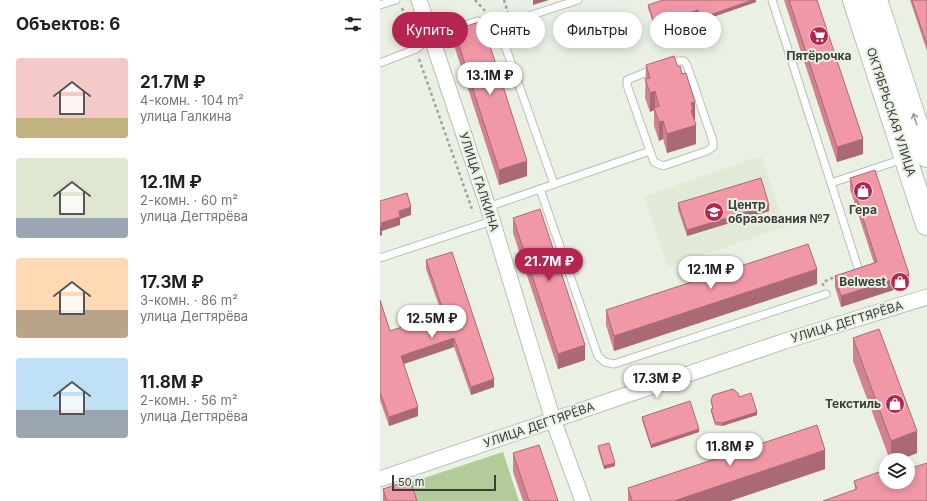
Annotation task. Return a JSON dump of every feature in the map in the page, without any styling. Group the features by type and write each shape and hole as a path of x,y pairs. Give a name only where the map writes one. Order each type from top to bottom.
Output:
{"main road":[{"name":"ОКТЯБРЬСКАЯ УЛИЦА","path":"854,0 927,224"},
{"name":"ОКТЯБРЬСКАЯ УЛИЦА","path":"876,0 927,156"}],"street":[{"name":"УЛИЦА ГАЛКИНА","path":"419,0 423,12"},
{"name":"УЛИЦА ГАЛКИНА","path":"435,48 490,214 553,420 583,501"},
{"name":"УЛИЦА ДЕГТЯРЁВА","path":"380,479 785,341 927,297"}],"lane":[{"path":"380,5 396,0"},
{"path":"541,12 578,0"},
{"path":"772,0 858,268"},
{"path":"380,63 417,48"},
{"path":"506,48 554,184"},
{"path":"678,61 684,61 713,141 713,146 708,151 663,166 654,162 650,151 627,80 633,76 678,61"},
{"path":"380,258 490,214 540,189 650,151"},
{"path":"831,183 906,158"},
{"path":"540,189 598,356 605,362 614,364 826,294"}],"shaded area":[{"name":"Центр образования №7","path":"761,156 785,227 668,267 644,196"}],"green space":[{"path":"503,452 519,501 415,501 409,483"}],"building":[{"path":"663,0 753,0 718,12 699,12 698,10 692,12 650,12 648,5"},
{"path":"789,0 817,0 863,139 837,147"},
{"path":"912,0 927,0 927,45"},
{"path":"476,23 476,48 491,48 527,161 499,170 460,48 468,48 468,26"},
{"path":"674,56 678,67 680,66 682,74 686,73 695,102 691,103 693,109 691,110 696,125 667,134 663,121 659,122 654,108 659,106 655,91 650,93 645,79 650,78 646,65"},
{"path":"875,170 909,274 841,296 835,276 877,262 850,178"},
{"path":"761,178 769,205 687,230 678,203"},
{"path":"407,193 411,207 399,211 400,217 381,223 382,226 380,227 380,201"},
{"path":"540,209 585,345 558,354 513,218"},
{"path":"808,244 817,269 614,336 606,310"},
{"path":"452,252 494,379 471,387 454,338 401,356 418,407 389,417 380,392 380,300 390,331 444,313 426,260"},
{"path":"879,329 917,431 891,441 853,338"},
{"path":"733,389 738,393 739,397 751,393 757,412 722,423 715,422 711,409 713,409 711,400 713,395"},
{"path":"690,401 699,429 651,445 642,417"},
{"path":"817,425 825,450 674,501 632,501 628,488"},
{"path":"609,443 615,463 604,466 598,446"},
{"path":"539,445 558,501 529,501 513,453"},
{"path":"927,463 927,501 823,501 857,489 854,481 879,472 879,489 915,489 915,467"},
{"path":"410,480 417,501 387,501 383,489"}],"place":[{"name":"Пятёрочка","path":"819,36"},
{"name":"Гера","path":"863,191"},
{"name":"Центр образования №7","path":"714,212"},
{"name":"Belwest","path":"900,282"},
{"name":"Текстиль","path":"895,404"}]}
